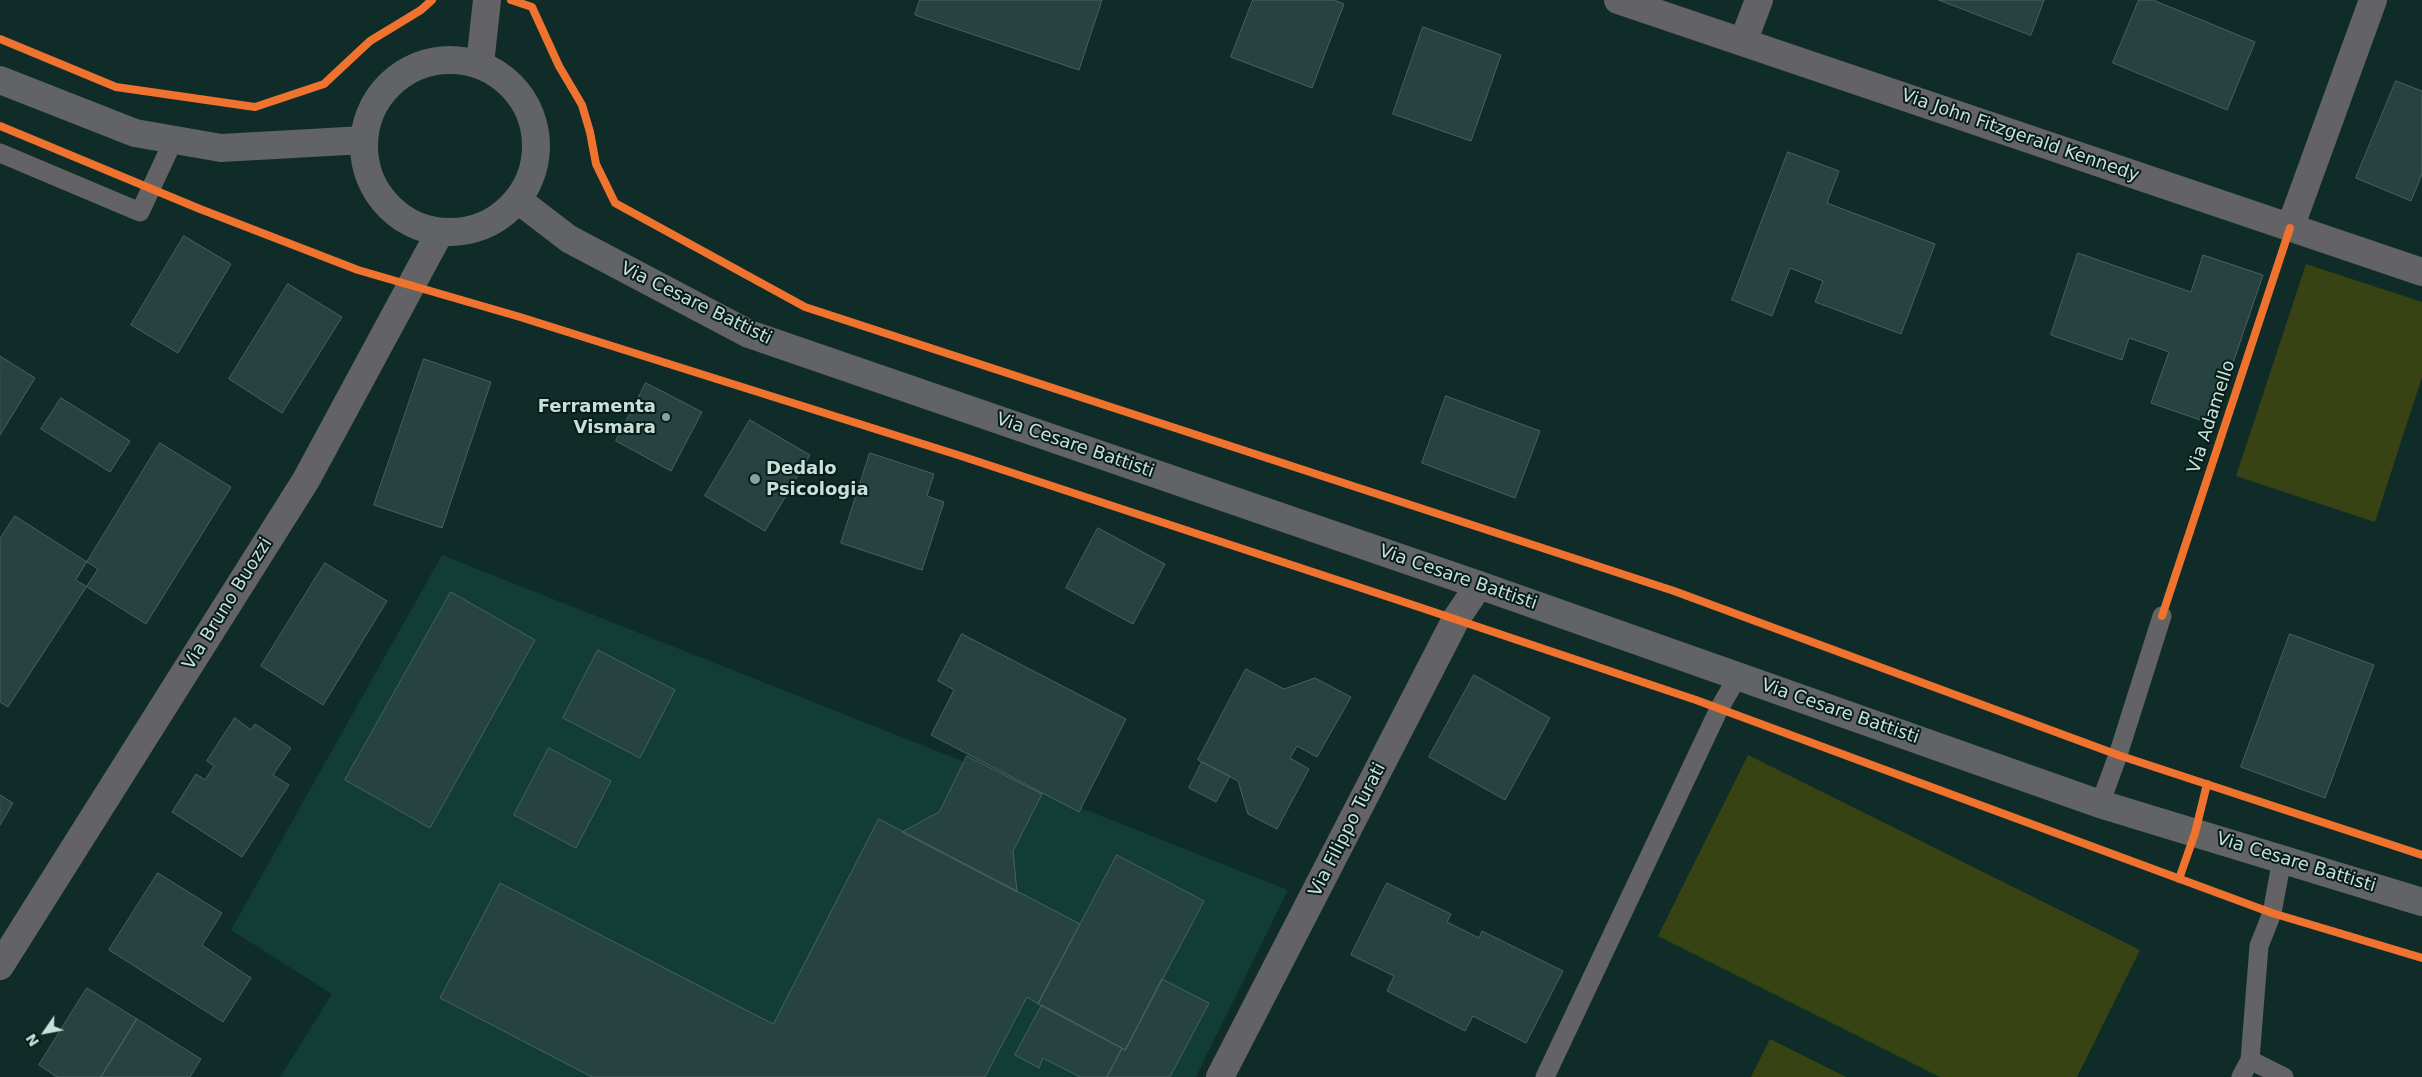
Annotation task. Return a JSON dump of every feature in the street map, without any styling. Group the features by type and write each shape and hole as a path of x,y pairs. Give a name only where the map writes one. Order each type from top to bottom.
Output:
{"street":[{"path":"480,64 486,0"},
{"name":"Via John Fitzgerald Kennedy","path":"1618,0 2422,272"},
{"path":"1743,42 1759,0"},
{"path":"2290,228 2373,0"},
{"path":"452,60 480,64 511,84 533,122 536,155 532,174 518,200 496,220 479,228 470,231 440,232 408,222 385,204 367,171 364,140 377,99 398,77 424,63 452,60"},
{"path":"0,80 135,132 221,148 364,140"},
{"name":"Via Cesare Battisti","path":"518,200 569,239 749,334 1480,585 2100,804 2422,902"},
{"name":"Via Bruno Buozzi","path":"0,966 306,480 440,232"},
{"name":"Via Filippo Turati","path":"1220,1077 1456,619 1480,585"}],"lane":[{"path":"0,153 140,212 174,139"},
{"path":"2100,804 2118,755 2162,616"},
{"path":"1545,1077 1719,709 1738,676"},
{"path":"2241,1077 2250,1060 2259,946 2272,913 2282,859"},
{"path":"2250,1060 2284,1077"}],"path":[{"path":"2200,782 2214,786"},
{"path":"2170,875 2188,882"}],"shaded area":[{"path":"442,555 1288,890 1196,1077 280,1077 332,994 231,930"}],"green space":[{"path":"2306,264 2422,302 2422,377 2375,522 2236,476"},
{"path":"1748,755 2140,950 2077,1077 1940,1077 1658,936"},
{"path":"1770,1039 1846,1077 1751,1077"}],"building":[{"path":"920,0 1102,0 1079,70 915,15"},
{"path":"1253,0 1334,0 1344,4 1312,88 1231,57"},
{"path":"1939,0 2044,0 2031,35"},
{"path":"2139,0 2153,0 2255,42 2227,110 2113,63"},
{"path":"1423,27 1501,55 1471,141 1393,114"},
{"path":"2396,81 2422,91 2422,174 2411,201 2356,178"},
{"path":"1788,152 1839,171 1827,203 1935,244 1901,334 1815,302 1823,281 1790,268 1772,316 1732,300"},
{"path":"184,236 231,264 178,353 131,325"},
{"path":"2078,253 2191,292 2203,255 2263,275 2212,424 2151,403 2169,352 2129,338 2122,360 2051,335"},
{"path":"288,284 342,317 282,413 229,379"},
{"path":"0,356 35,378 0,435"},
{"path":"424,359 491,382 442,528 374,505"},
{"path":"646,383 702,412 671,471 616,441"},
{"path":"1446,396 1540,431 1515,498 1422,463"},
{"path":"61,398 130,441 110,472 41,429"},
{"path":"750,420 810,455 765,531 705,496"},
{"path":"160,443 231,487 146,624 76,580"},
{"path":"870,453 934,474 927,496 944,502 922,570 841,543"},
{"path":"15,516 98,569 8,707 0,702 0,539"},
{"path":"1098,528 1165,564 1133,624 1066,588"},
{"path":"325,563 387,601 323,705 261,666"},
{"path":"451,592 535,640 430,828 345,780"},
{"path":"962,634 1126,719 1079,812 931,735 954,690 938,681"},
{"path":"2290,634 2374,665 2325,798 2241,767"},
{"path":"598,650 675,690 640,758 563,718"},
{"path":"1246,669 1284,689 1315,678 1351,697 1317,757 1297,746 1290,758 1309,769 1277,829 1248,814 1238,781 1198,760"},
{"path":"1474,675 1550,718 1505,800 1429,757"},
{"path":"235,718 251,730 255,724 291,748 273,775 289,785 242,857 172,812 196,774 205,780 214,766 207,761"},
{"path":"549,748 611,781 576,848 514,815"},
{"path":"967,756 1042,794 1013,851 1017,892 902,832 939,812"},
{"path":"1202,762 1230,776 1216,802 1189,788"},
{"path":"0,795 13,803 0,825"},
{"path":"879,819 1080,924 1038,1004 1027,997 985,1077 592,1077 440,998 500,883 773,1024"},
{"path":"1117,855 1204,901 1125,1050 1038,1004"},
{"path":"158,873 222,913 202,945 251,978 223,1022 109,950"},
{"path":"1387,883 1451,914 1447,922 1479,938 1482,931 1563,971 1526,1043 1473,1016 1465,1031 1387,991 1394,976 1351,955"},
{"path":"1162,979 1209,1003 1170,1077 1107,1077 1122,1048 1125,1050"},
{"path":"87,988 137,1019 101,1077 57,1077 39,1065"},
{"path":"1042,1005 1122,1048 1107,1077 1080,1077 1043,1058 1039,1068 1015,1055"},
{"path":"137,1019 201,1059 190,1077 101,1077"}],"cycle path":[{"path":"0,39 116,87 255,107 324,84 370,41 421,10 432,0"},
{"path":"511,0 532,7 559,66 582,105 590,132 596,164 615,203 805,307 1674,591 2118,755 2422,855"},
{"path":"0,126 200,209 358,270 520,317 961,456 1416,606 1696,700 2272,913 2422,958"},
{"name":"Via Adamello","path":"2162,616 2290,228"},
{"path":"2179,879 2195,833 2207,784"}],"place":[{"name":"Ferramenta Vismara","path":"666,417"},
{"name":"Dedalo Psicologia","path":"755,479"}]}
